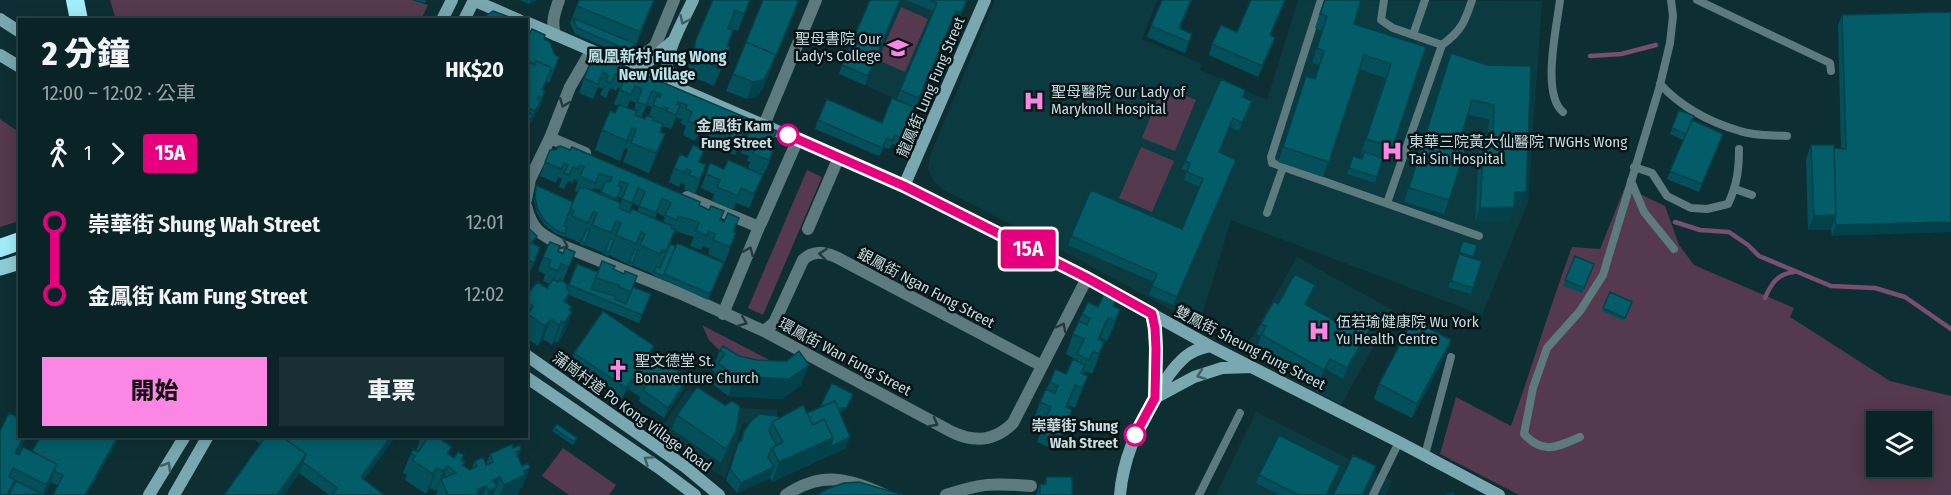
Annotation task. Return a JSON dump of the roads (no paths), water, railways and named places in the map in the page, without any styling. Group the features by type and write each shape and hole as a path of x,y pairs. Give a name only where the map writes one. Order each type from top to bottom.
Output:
{"highway":[{"path":"75,0 79,18"},
{"path":"0,248 18,242"}],"main road":[{"path":"0,268 18,263"}],"street":[{"path":"443,18 452,0"},
{"path":"465,18 474,0 514,18"},
{"path":"555,34 554,15 559,0"},
{"path":"621,63 644,56 655,46 674,0"},
{"path":"678,88 667,69 674,40 693,0"},
{"path":"764,125 816,0"},
{"name":"龍鳳街 Lung Fung Street","path":"904,186 985,0"},
{"path":"1,19 18,32"},
{"name":"雙鳳街 Sheung Fung Street","path":"528,23 904,186 1087,278 1210,346 1499,495"},
{"path":"621,63 648,62 674,40"},
{"path":"528,190 530,179 550,138 570,87 591,51"},
{"path":"0,55 18,66"},
{"path":"550,138 594,157"},
{"path":"723,314 794,148"},
{"path":"808,229 835,166"},
{"path":"671,190 760,225"},
{"name":"環鳳街 Wan Fung Street","path":"528,214 530,221 542,235 561,245 684,295 764,331 952,432 973,440 992,437 1013,423 1087,278"},
{"name":"銀鳳街 Ngan Fung Street","path":"764,331 774,323 798,267 808,255 820,252 836,257 1042,366"},
{"path":"1152,314 1156,349 1155,398"},
{"path":"1120,495 1122,479 1135,435 1168,374 1197,349 1210,346"},
{"name":"蒲崗村道 Po Kong Village Road","path":"528,356 684,466 719,495"},
{"path":"1155,398 1194,377 1222,368 1252,367"},
{"name":"蒲崗村道 Po Kong Village Road","path":"528,378 659,468 694,495"},
{"path":"149,495 184,438"},
{"path":"174,495 207,438"},
{"path":"786,495 810,483 831,479 852,481 885,495"},
{"path":"946,495 986,484 1031,486"}],"lane":[{"path":"1321,0 1271,157 1272,163 1479,236"},
{"path":"1384,0 1381,20 1393,28 1442,45"},
{"path":"1413,35 1425,0"},
{"path":"1387,202 1442,45 1455,35 1464,23 1472,0"},
{"path":"1560,0 1553,55 1552,90 1557,108 1563,112"},
{"path":"1580,436 1556,447 1533,444 1524,434 1533,388 1547,348 1580,311 1602,275 1660,84 1670,43 1671,0"},
{"path":"1697,0 1830,63 1831,72"},
{"path":"1660,84 1675,100 1702,116 1741,132 1787,136"},
{"path":"1635,166 1652,173 1667,196 1691,208 1707,209 1728,204 1735,189 1739,170 1739,149"},
{"path":"1268,213 1283,166"},
{"path":"1630,180 1644,212 1674,249"},
{"path":"1735,189 1752,195"},
{"path":"1425,456 1451,357"},
{"path":"1199,495 1240,413"},
{"path":"1373,495 1399,442"}],"waterway":[{"path":"1590,56 1621,54 1656,45"},
{"path":"1675,222 1700,230 1729,232 1759,256 1831,286 1875,288 1905,297 1951,329"},
{"path":"1765,298 1775,280 1794,272"}],"place":[{"name":"聖母書院 Our Lady's College","path":"898,48"},
{"name":"聖母醫院 Our Lady of Maryknoll Hospital","path":"1034,101"},
{"name":"金鳳街 Kam Fung Street","path":"788,135"},
{"name":"東華三院黃大仙醫院 TWGHs Wong Tai Sin Hospital","path":"1392,151"},
{"name":"伍若瑜健康院 Wu York Yu Health Centre","path":"1319,331"},
{"name":"聖文德堂 St. Bonaventure Church","path":"618,370"},
{"name":"崇華街 Shung Wah Street","path":"1135,435"}],"district":[{"name":"鳳凰新村 Fung Wong New Village","path":"657,65"}]}
